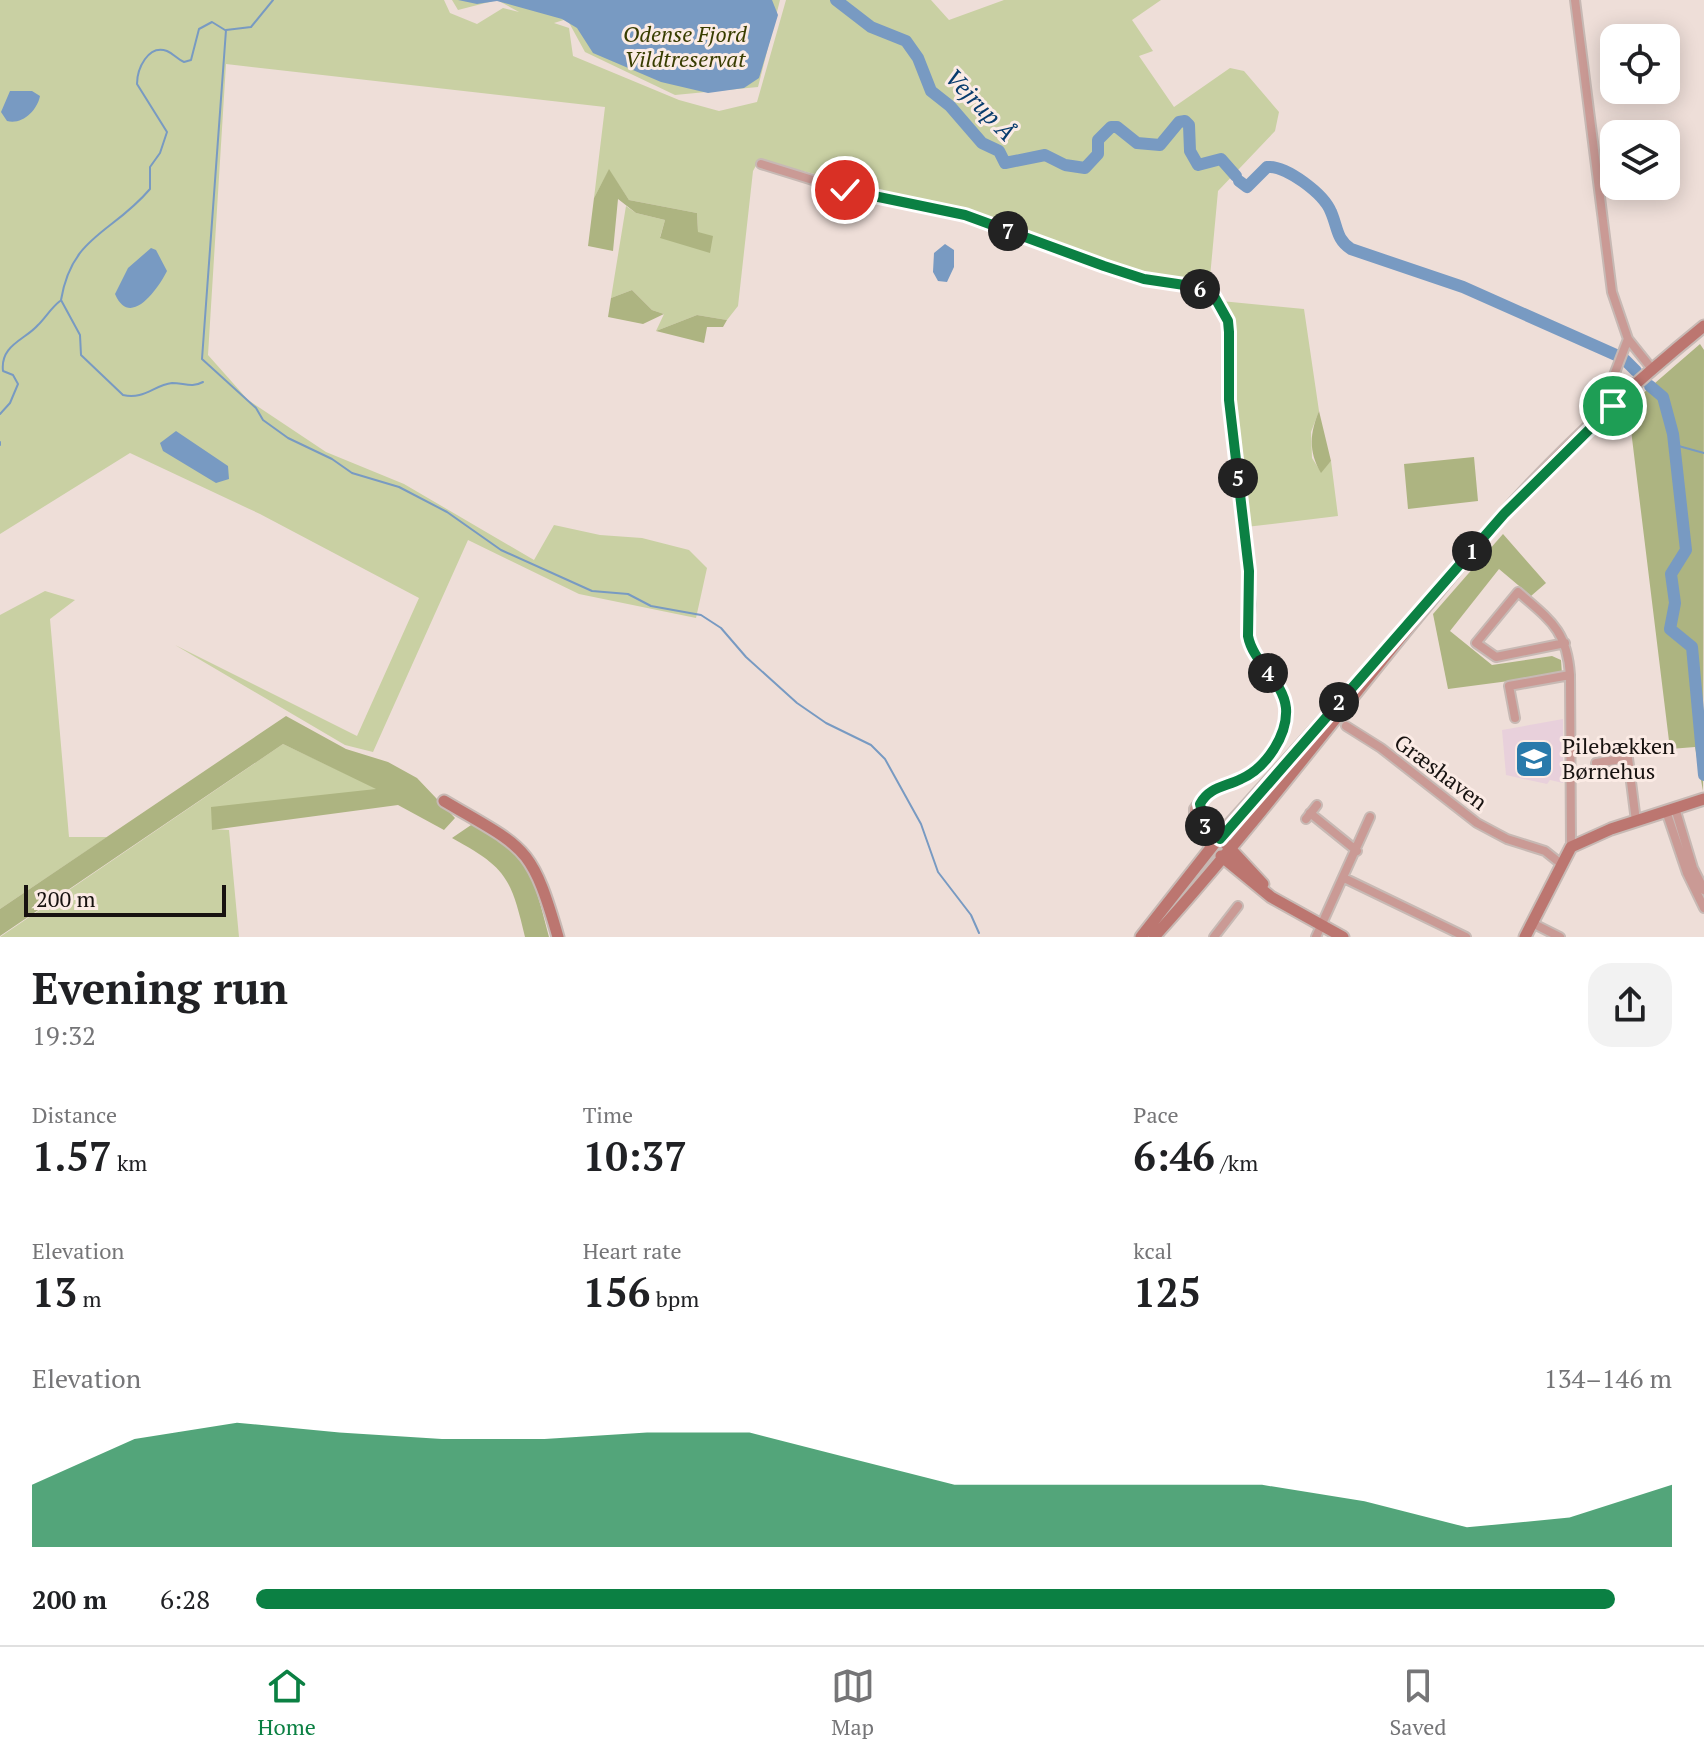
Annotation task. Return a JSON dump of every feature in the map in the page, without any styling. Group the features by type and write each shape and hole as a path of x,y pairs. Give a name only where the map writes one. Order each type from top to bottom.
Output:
{"main road":[{"path":"1141,937 1222,848 1504,514 1652,369 1704,326"},
{"path":"1152,937 1322,722 1388,650"},
{"path":"1525,937 1560,863 1571,847 1704,799"},
{"path":"444,801 499,831 522,849 541,879 558,937"},
{"path":"1222,848 1318,932 1343,937"}],"street":[{"path":"1575,0 1612,292 1628,339 1652,369"},
{"path":"761,164 845,190 965,215 1104,266 1144,279 1191,286 1214,296 1228,321 1229,400 1249,571 1248,636 1250,646 1281,692 1286,724 1274,748 1251,774 1205,795 1194,809 1193,821 1198,835 1222,848"},
{"path":"1613,406 1611,383 1628,339"},
{"path":"1565,643 1496,657 1476,643 1518,592 1553,623 1565,643 1570,675 1571,847"},
{"path":"1515,718 1509,686 1570,675"},
{"name":"Græshaven","path":"1346,726 1381,748 1477,823 1507,839 1545,851 1560,863"},
{"path":"1596,763 1628,758 1636,821"},
{"path":"1317,805 1308,816 1357,851"},
{"path":"1671,809 1704,890"},
{"path":"1671,809 1687,873 1704,908"},
{"path":"1318,932 1370,817"},
{"path":"1344,878 1466,937"},
{"path":"1214,937 1238,906"},
{"path":"1532,923 1560,937"},
{"path":"1220,929 1230,937"}],"shaded area":[{"name":"Pilebækken Børnehus","path":"1563,719 1563,783 1550,780 1547,784 1506,775 1502,730"}],"green space":[{"path":"0,0 444,0 450,13 477,24 503,8 519,12 497,0 780,0 758,87 675,95 585,52 567,19 554,23 569,28 573,56 679,100 719,111 757,102 786,0 931,0 949,20 1004,0 1161,0 1132,20 1153,51 1139,56 1174,107 1230,68 1244,71 1279,112 1275,131 1218,191 1209,288 1110,263 963,209 961,211 759,160 753,171 738,306 727,320 697,315 656,331 664,314 652,310 632,290 611,298 626,206 636,213 665,220 660,237 698,232 697,213 629,200 609,170 594,198 605,107 226,64 208,355 248,400 326,452 404,484 534,560 554,525 600,535 642,538 689,550 707,568 696,618 579,594 468,540 373,752 345,745 175,645 357,736 419,598 260,514 130,453 0,534"},
{"path":"452,0 497,0 458,10"},
{"path":"609,169 629,200 697,213 698,232 713,236 710,253 660,238 665,220 636,213 618,199 613,251 588,246 594,198"},
{"path":"632,290 652,310 664,314 643,324 608,317 611,298"},
{"path":"1221,301 1304,309 1319,411 1311,432 1312,458 1321,472 1331,461 1338,516 1246,527 1231,410 1233,331"},
{"path":"697,315 727,320 723,327 707,327 704,343 656,331"},
{"path":"1700,344 1704,350 1703,791 1695,747 1670,749 1631,430 1625,409"},
{"path":"1319,411 1331,461 1321,473 1312,442"},
{"path":"1474,457 1478,501 1408,509 1404,464"},
{"path":"1503,534 1546,583 1531,596 1499,569 1450,631 1492,665 1552,656 1561,660 1562,674 1448,689 1433,614"},
{"path":"45,591 75,600 50,619 69,837 107,837 0,909 0,615"},
{"path":"286,716 346,749 388,762 417,778 455,818 444,830 398,805 212,830 211,807 376,789 283,744 0,936 0,909"},
{"path":"283,744 378,789 212,829 229,830 239,937 0,937"},
{"path":"474,823 507,847 526,870 549,937 525,937 515,901 504,877 485,858 452,838"}],"water":[{"name":"Odense Fjord Vildtreservat","path":"458,0 772,0 778,15 759,78 744,88 708,93 661,82 593,53 577,28 562,19 497,1 477,4"},
{"path":"10,91 32,91 40,96 32,112 13,122 7,121 1,112"},
{"path":"945,244 954,250 954,267 947,282 938,281 933,272 934,253"},
{"path":"151,248 156,250 167,271 151,295 136,307 128,308 121,304 115,294 128,268"},
{"path":"176,431 228,466 229,479 216,483 163,451 160,443"}],"waterway":[{"path":"273,0 251,27 226,30 202,359 256,408 263,420 288,438 332,459 352,473 399,487 447,512 501,550 592,591 628,594 651,606 701,615 721,628 746,657 797,703 826,723 871,745 885,759 921,824 938,872 971,915 979,933"},
{"name":"Vejrup Å","path":"836,0 871,27 906,41 918,58 931,91 950,106 982,143 999,151 1005,163 1045,155 1065,165 1085,168 1098,154 1098,140 1111,127 1117,127 1137,143 1160,145 1179,122 1185,121 1189,125 1190,151 1198,165 1221,159 1236,176"},
{"path":"203,382 192,385 172,383 137,396 123,395 81,355 80,335 61,300 66,278 84,248 150,189 150,167 160,153 167,132 137,84 145,59 160,50 184,62 191,60 199,29 212,22 225,30"},
{"name":"Vejrup Å","path":"1239,181 1247,187 1267,167 1284,171 1304,182 1321,197 1331,212 1340,237 1351,249 1463,287 1616,355"},
{"path":"0,414 10,403 18,384 13,375 3,371 5,355 60,301"},
{"name":"Vejrup Å","path":"1625,360 1636,371"},
{"name":"Vejrup Å","path":"1650,386 1663,397 1673,434 1686,550 1671,574 1675,603 1670,629 1692,647 1704,775"},
{"path":"1675,445 1704,453"}],"place":[{"name":"Pilebækken Børnehus","path":"1534,759"}],"route":[{"path":"845,190 965,215 1144,279 1191,286 1214,296 1222,307 1228,321 1229,400 1249,571 1251,604 1248,636 1250,646 1281,692 1286,724 1274,748 1251,774 1205,795 1200,804 1201,819 1220,839 1229,825 1388,650 1504,514 1613,406"}]}
